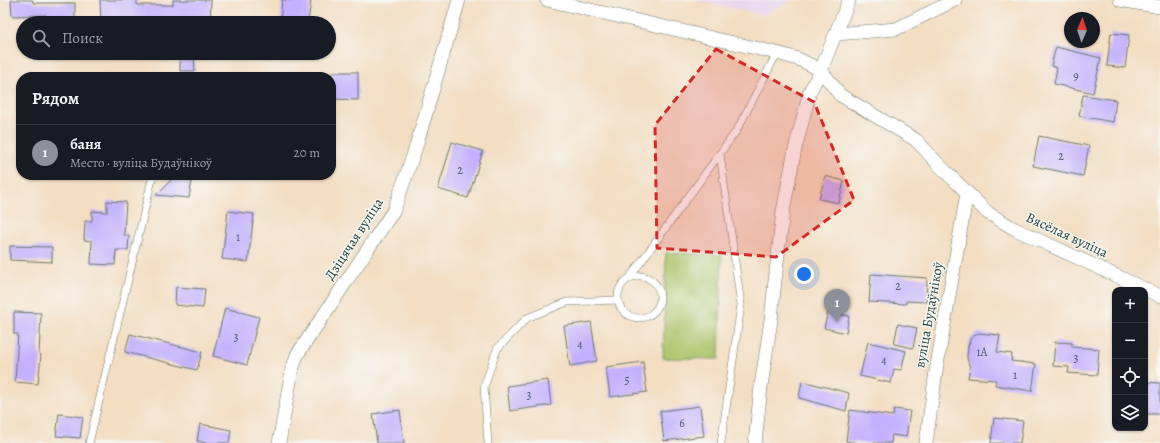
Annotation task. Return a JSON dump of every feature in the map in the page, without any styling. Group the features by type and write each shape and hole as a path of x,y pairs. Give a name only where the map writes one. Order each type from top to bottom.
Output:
{"street":[{"name":"Дзіцячая вуліца","path":"279,443 292,370 297,355 394,210 416,147 459,0"},
{"path":"547,0 777,53 798,59 821,70"},
{"path":"755,443 761,386 771,320 783,210 795,149 810,91 821,70 849,0"},
{"path":"836,34 896,29 955,0"},
{"path":"1120,0 1160,7"},
{"name":"Вясёлая вуліца","path":"821,70 840,95 916,140 988,213 1015,229 1160,296"},
{"name":"вуліца Будаўнікоў","path":"926,443 936,371 967,193"}],"lane":[{"path":"630,277 642,276 652,280 658,286 660,293 659,306 646,318 632,318 620,308 617,300 621,285 630,277 737,130 777,53"},
{"path":"720,154 741,306 721,443"},
{"path":"90,443 152,180"},
{"path":"488,443 484,387 497,348 527,318 533,315 567,302 617,300"}],"highlighted area":[{"path":"716,49 814,102 854,200 776,257 657,248 655,125"}],"shaded area":[{"path":"695,0 792,0 764,15"}],"green space":[{"path":"666,253 722,255 719,359 663,358"}],"building":[{"path":"11,0 33,0 33,3 75,3 75,16 12,16"},
{"path":"100,0 137,0 137,5 173,5 173,0 211,0 210,16 101,16"},
{"path":"282,0 311,0 309,16 281,16"},
{"path":"1111,33 1129,35 1125,68 1107,66"},
{"path":"1056,47 1101,58 1093,93 1054,84 1057,68 1051,66"},
{"path":"180,60 194,60 195,71 180,71"},
{"path":"336,72 358,72 358,100 336,99"},
{"path":"1083,95 1116,100 1113,122 1079,116"},
{"path":"1039,136 1089,146 1083,176 1033,166"},
{"path":"452,142 483,151 468,198 438,189"},
{"path":"825,176 844,181 839,203 819,199"},
{"path":"171,180 192,180 189,198 156,195"},
{"path":"107,201 126,202 124,235 129,235 128,250 116,250 115,265 91,264 92,241 84,240 85,221 92,221 92,211 107,212"},
{"path":"228,211 254,214 248,262 222,259"},
{"path":"10,246 52,247 52,262 10,260"},
{"path":"871,274 927,278 926,302 906,301 906,304 869,302"},
{"path":"176,287 205,289 203,308 175,305"},
{"path":"225,308 259,317 247,365 213,356"},
{"path":"14,312 41,313 39,354 41,355 38,384 15,382 18,334 14,334"},
{"path":"828,312 849,316 846,333 824,328"},
{"path":"591,322 597,361 570,366 564,326"},
{"path":"898,324 917,328 913,348 894,344"},
{"path":"978,333 1000,335 997,352 1012,354 1011,361 1036,364 1032,391 995,385 996,380 968,378 970,368 967,358 968,346 971,338"},
{"path":"130,334 202,352 197,370 125,352"},
{"path":"868,342 906,351 901,370 894,369 891,383 860,376"},
{"path":"1055,342 1072,343 1072,347 1099,349 1097,375 1068,373 1069,367 1053,366"},
{"path":"643,362 647,392 610,397 606,367"},
{"path":"548,380 551,405 510,411 507,386"},
{"path":"802,381 849,393 846,411 799,398"},
{"path":"1148,382 1160,383 1160,414 1148,414"},
{"path":"700,406 704,436 664,441 660,411"},
{"path":"894,409 910,411 906,437 892,435 891,443 859,443 846,441 850,410 893,416"},
{"path":"400,410 404,443 377,443 373,414"},
{"path":"59,414 83,417 80,438 56,436"},
{"path":"994,418 1023,421 1020,443 991,443"},
{"path":"200,424 231,430 229,443 206,443 197,441"}],"place":[{"name":"баня","path":"837,322"}]}
